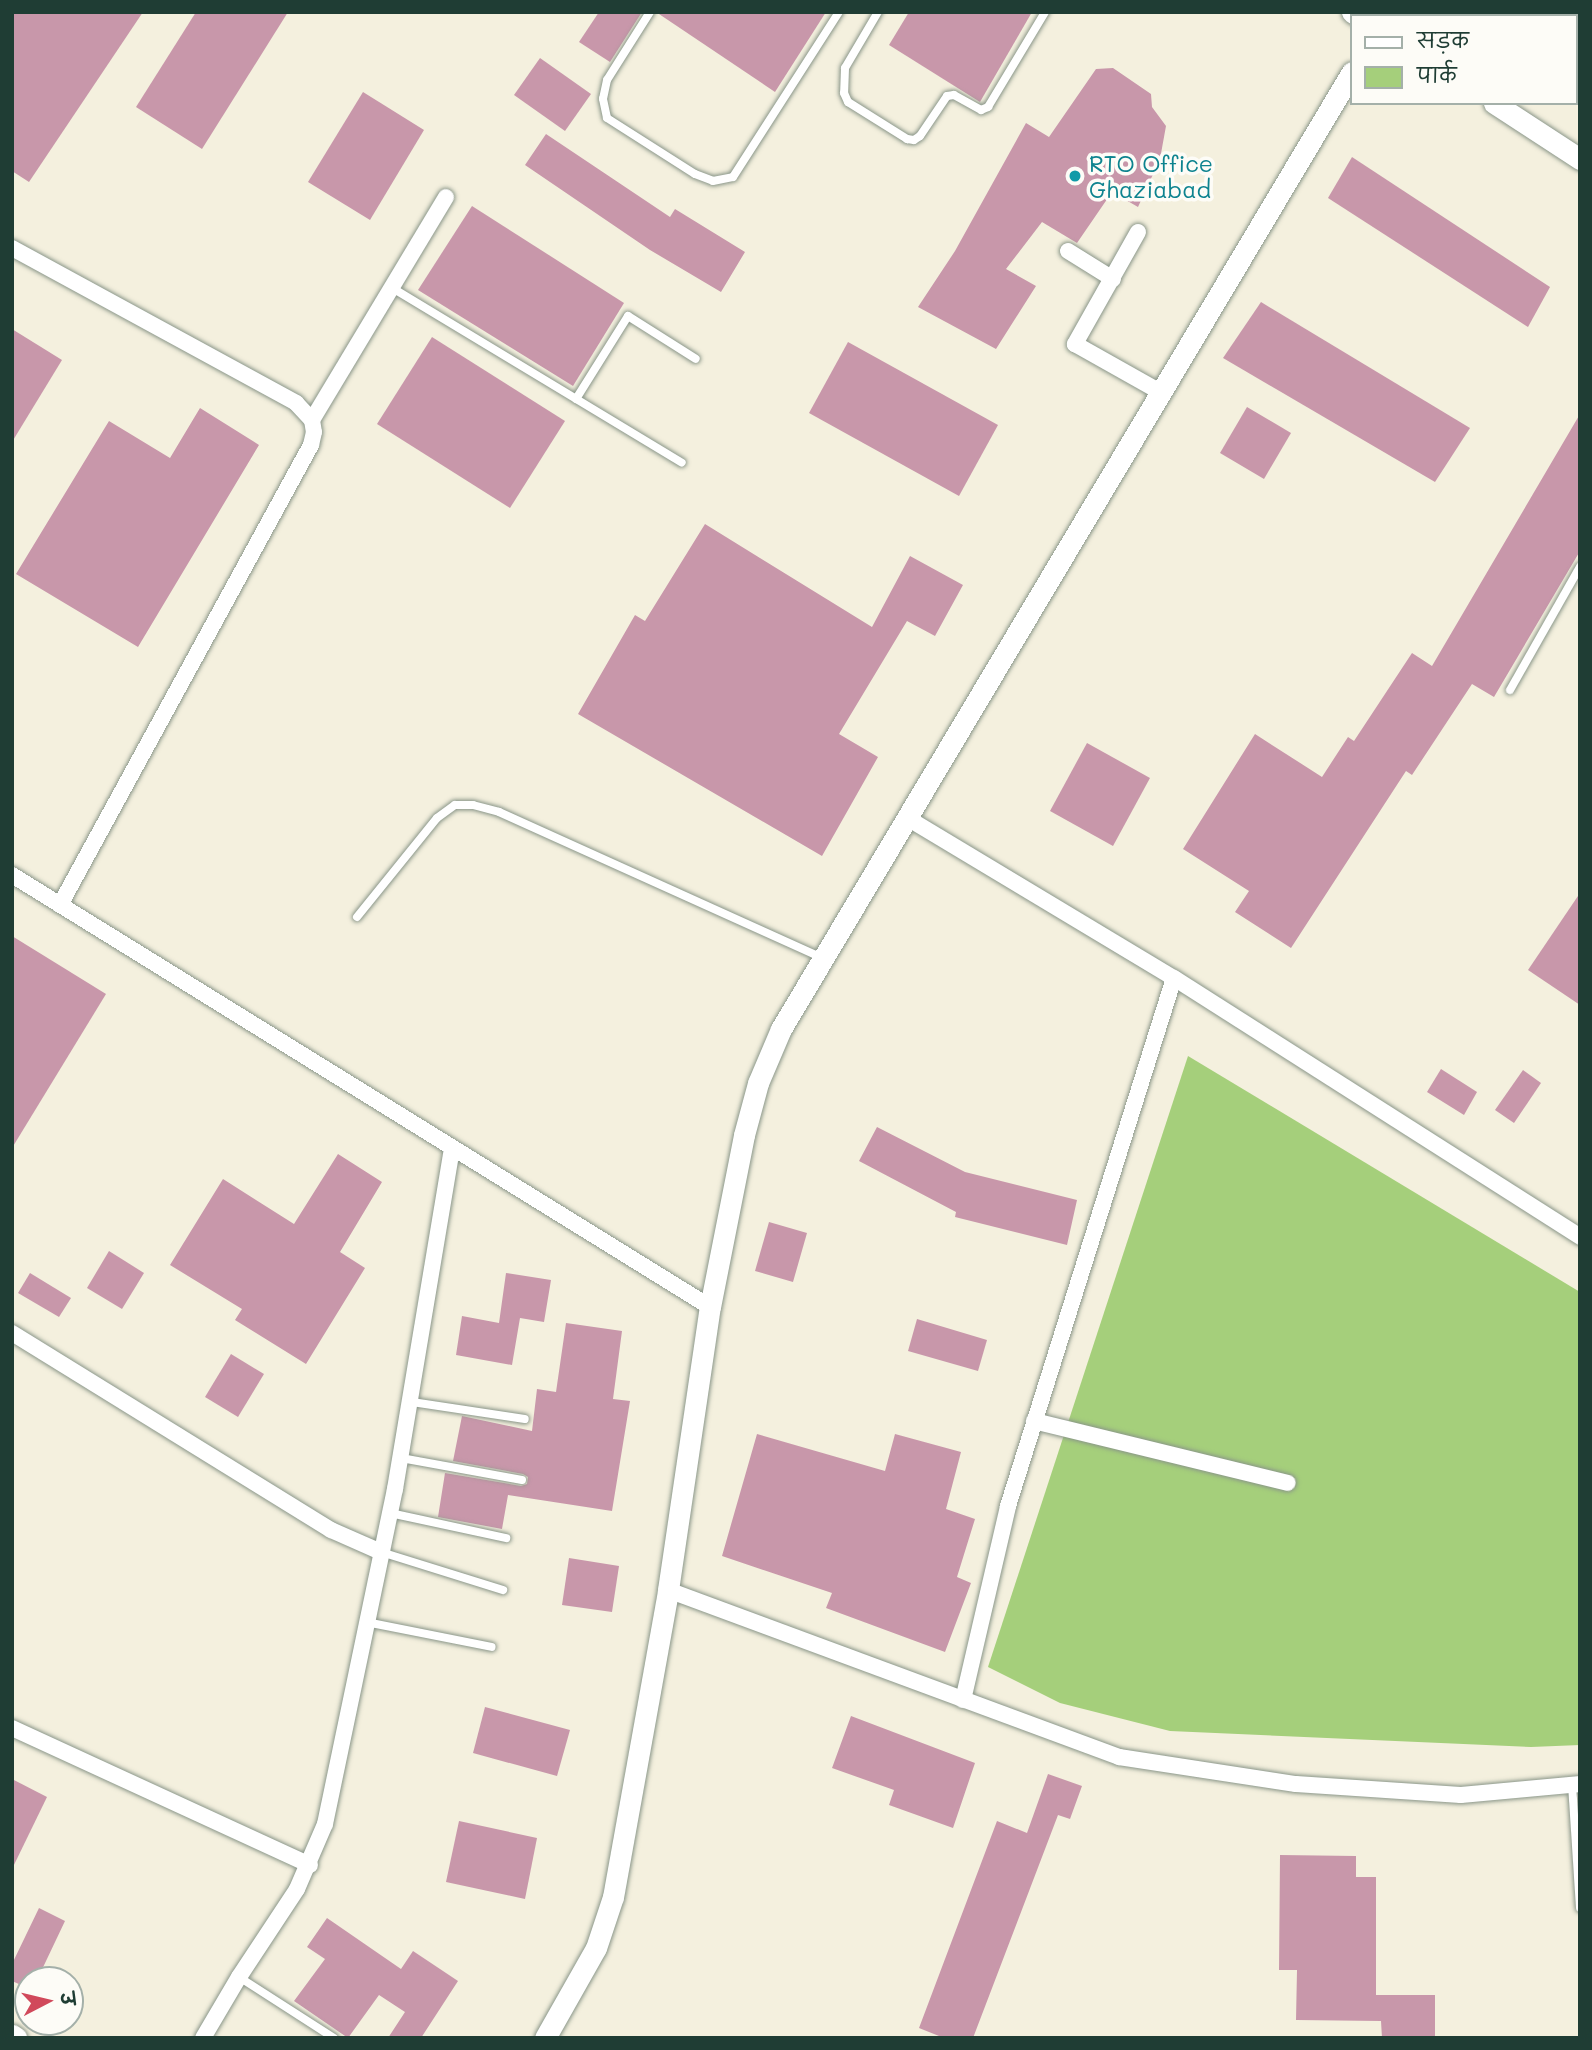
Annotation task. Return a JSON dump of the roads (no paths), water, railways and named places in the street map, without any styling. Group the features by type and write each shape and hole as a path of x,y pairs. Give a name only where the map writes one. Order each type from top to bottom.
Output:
{"street":[{"path":"545,2038 596,1948 607,1920 668,1590 710,1307 744,1135 758,1083 781,1030 1350,75"},
{"path":"1497,105 1580,159"},
{"path":"60,905 311,445 312,420 394,289 446,197"},
{"path":"1138,232 1075,344 1162,393"},
{"path":"12,248 296,403 312,420"},
{"path":"1068,251 1113,279"},
{"path":"909,819 1174,978 1580,1237"},
{"path":"12,875 452,1150 710,1307"},
{"path":"963,1700 1008,1506 1174,978"},
{"path":"203,2038 310,1865 325,1824 412,1402 452,1150"},
{"path":"12,1333 331,1530 380,1552"},
{"path":"1034,1421 1289,1483"},
{"path":"668,1590 1119,1757 1296,1784 1461,1795 1576,1784"},
{"path":"12,1728 310,1865"}],"lane":[{"path":"650,12 607,80 603,99 607,117 695,174 713,181 733,177 839,12"},
{"path":"878,12 845,68 844,93 848,102 907,139 914,140 920,136 947,96 954,95 981,110 988,107 1045,12"},
{"path":"394,289 682,463"},
{"path":"576,399 628,316 696,359"},
{"path":"1510,690 1580,567"},
{"path":"357,918 437,818 455,806 473,805 499,812 825,959"},
{"path":"412,1402 525,1419"},
{"path":"401,1458 522,1480"},
{"path":"390,1513 506,1538"},
{"path":"380,1552 502,1590"},
{"path":"366,1622 492,1647"},
{"path":"1576,1784 1580,1908"},
{"path":"239,1977 334,2038"}],"place":[{"name":"RTO Office Ghaziabad","path":"1075,176"}]}
